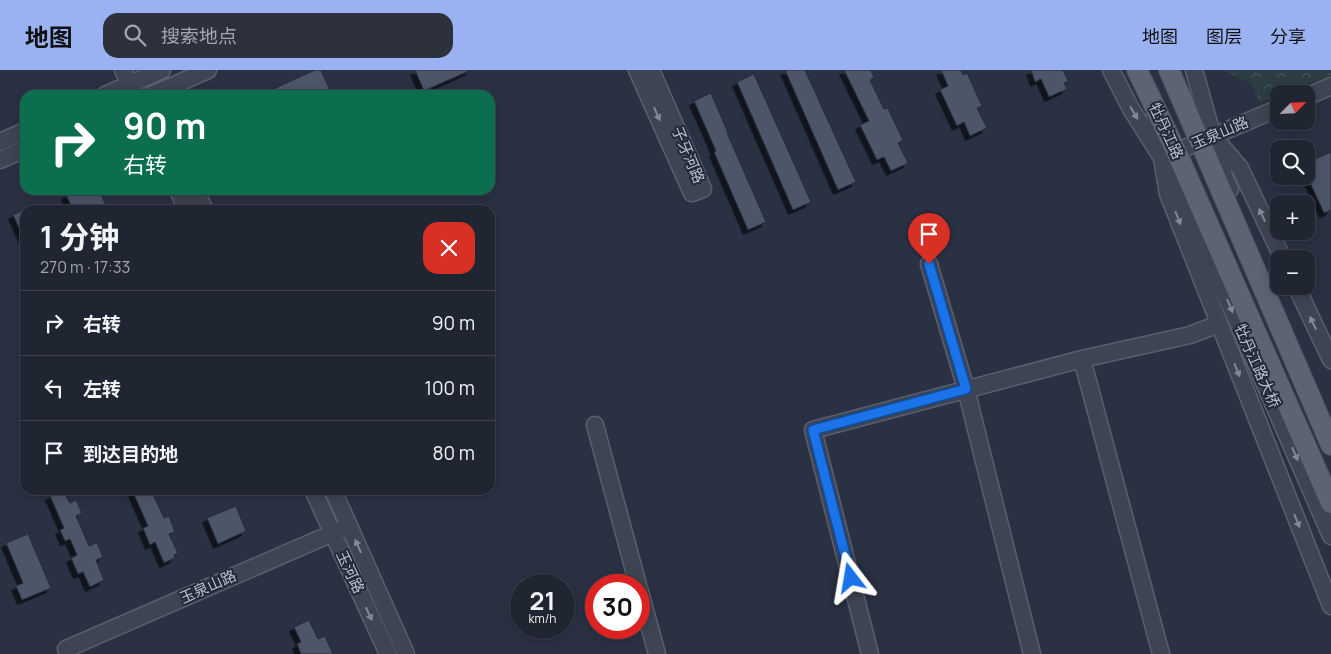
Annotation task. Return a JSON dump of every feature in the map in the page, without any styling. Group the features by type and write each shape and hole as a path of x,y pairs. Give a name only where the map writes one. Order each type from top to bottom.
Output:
{"main road":[{"name":"牡丹江路","path":"1137,70 1152,103 1169,154 1188,195"},
{"name":"牡丹江路","path":"1169,70 1178,92 1206,138 1221,180"},
{"path":"1221,180 1331,445"},
{"name":"牡丹江路大桥","path":"1188,195 1331,503"}],"street":[{"path":"114,90 134,79 162,70"},
{"path":"163,90 208,70"},
{"name":"子牙河路","path":"637,70 692,193 703,189 651,70"},
{"path":"1111,70 1131,109 1169,154 1168,194 1331,606"},
{"path":"1194,70 1206,138 1240,168 1279,250"},
{"path":"134,79 146,90"},
{"path":"1315,92 1331,86"},
{"name":"玉泉山路","path":"1169,154 1270,112"},
{"path":"0,142 20,133"},
{"path":"0,160 20,151"},
{"path":"1221,180 1331,420"},
{"name":"牡丹江路大桥","path":"1188,195 1331,536"},
{"path":"929,264 966,389 1032,654"},
{"path":"1300,295 1331,360"},
{"path":"868,653 813,430 1082,358 1190,334 1219,324"},
{"path":"1082,358 1161,654"},
{"path":"595,425 635,574"},
{"name":"玉河路","path":"315,495 388,654"},
{"name":"玉河路","path":"334,495 406,654"},
{"name":"玉泉山路","path":"66,649 349,526"},
{"path":"650,629 657,654"}],"green space":[{"path":"1223,70 1331,70 1331,75 1305,85 1270,85 1270,98 1260,102 1252,84"}],"building":[{"path":"315,70 321,70 330,90 271,90"},
{"path":"415,70 471,70 426,90 424,90"},
{"path":"785,70 805,70 856,182 838,190"},
{"path":"844,70 871,70 874,78 870,80 884,109 888,108 903,140 898,143 908,163 891,171 884,157 877,160 860,125 869,121"},
{"path":"941,70 961,70 963,75 967,73 982,106 977,108 987,128 970,136 964,122 957,126 940,90 948,86"},
{"path":"1031,70 1063,70 1068,81 1064,83 1067,89 1049,97 1041,79 1035,82"},
{"path":"754,74 811,202 793,210 737,82"},
{"path":"711,93 766,222 748,230 694,101"},
{"path":"1331,152 1331,210 1324,213 1311,185 1315,185 1315,159"},
{"path":"66,195 101,195 106,205 71,205"},
{"path":"20,212 20,230 13,215"},
{"path":"66,495 70,503 76,500 82,513 76,516 89,546 97,543 103,557 96,560 104,580 90,587 83,572 78,574 71,558 77,555 70,539 65,541 60,530 64,528 50,496"},
{"path":"134,495 153,495 164,518 169,516 175,532 169,534 178,553 174,555 175,558 164,563 155,542 150,545 143,528 148,526"},
{"path":"236,506 246,531 218,544 207,518"},
{"path":"28,534 51,588 22,600 16,586 23,583 6,543"},
{"path":"309,620 318,639 325,636 333,654 301,654 297,644 301,642 294,627"}],"route":[{"path":"851,578 813,430 966,389 929,264"}]}
